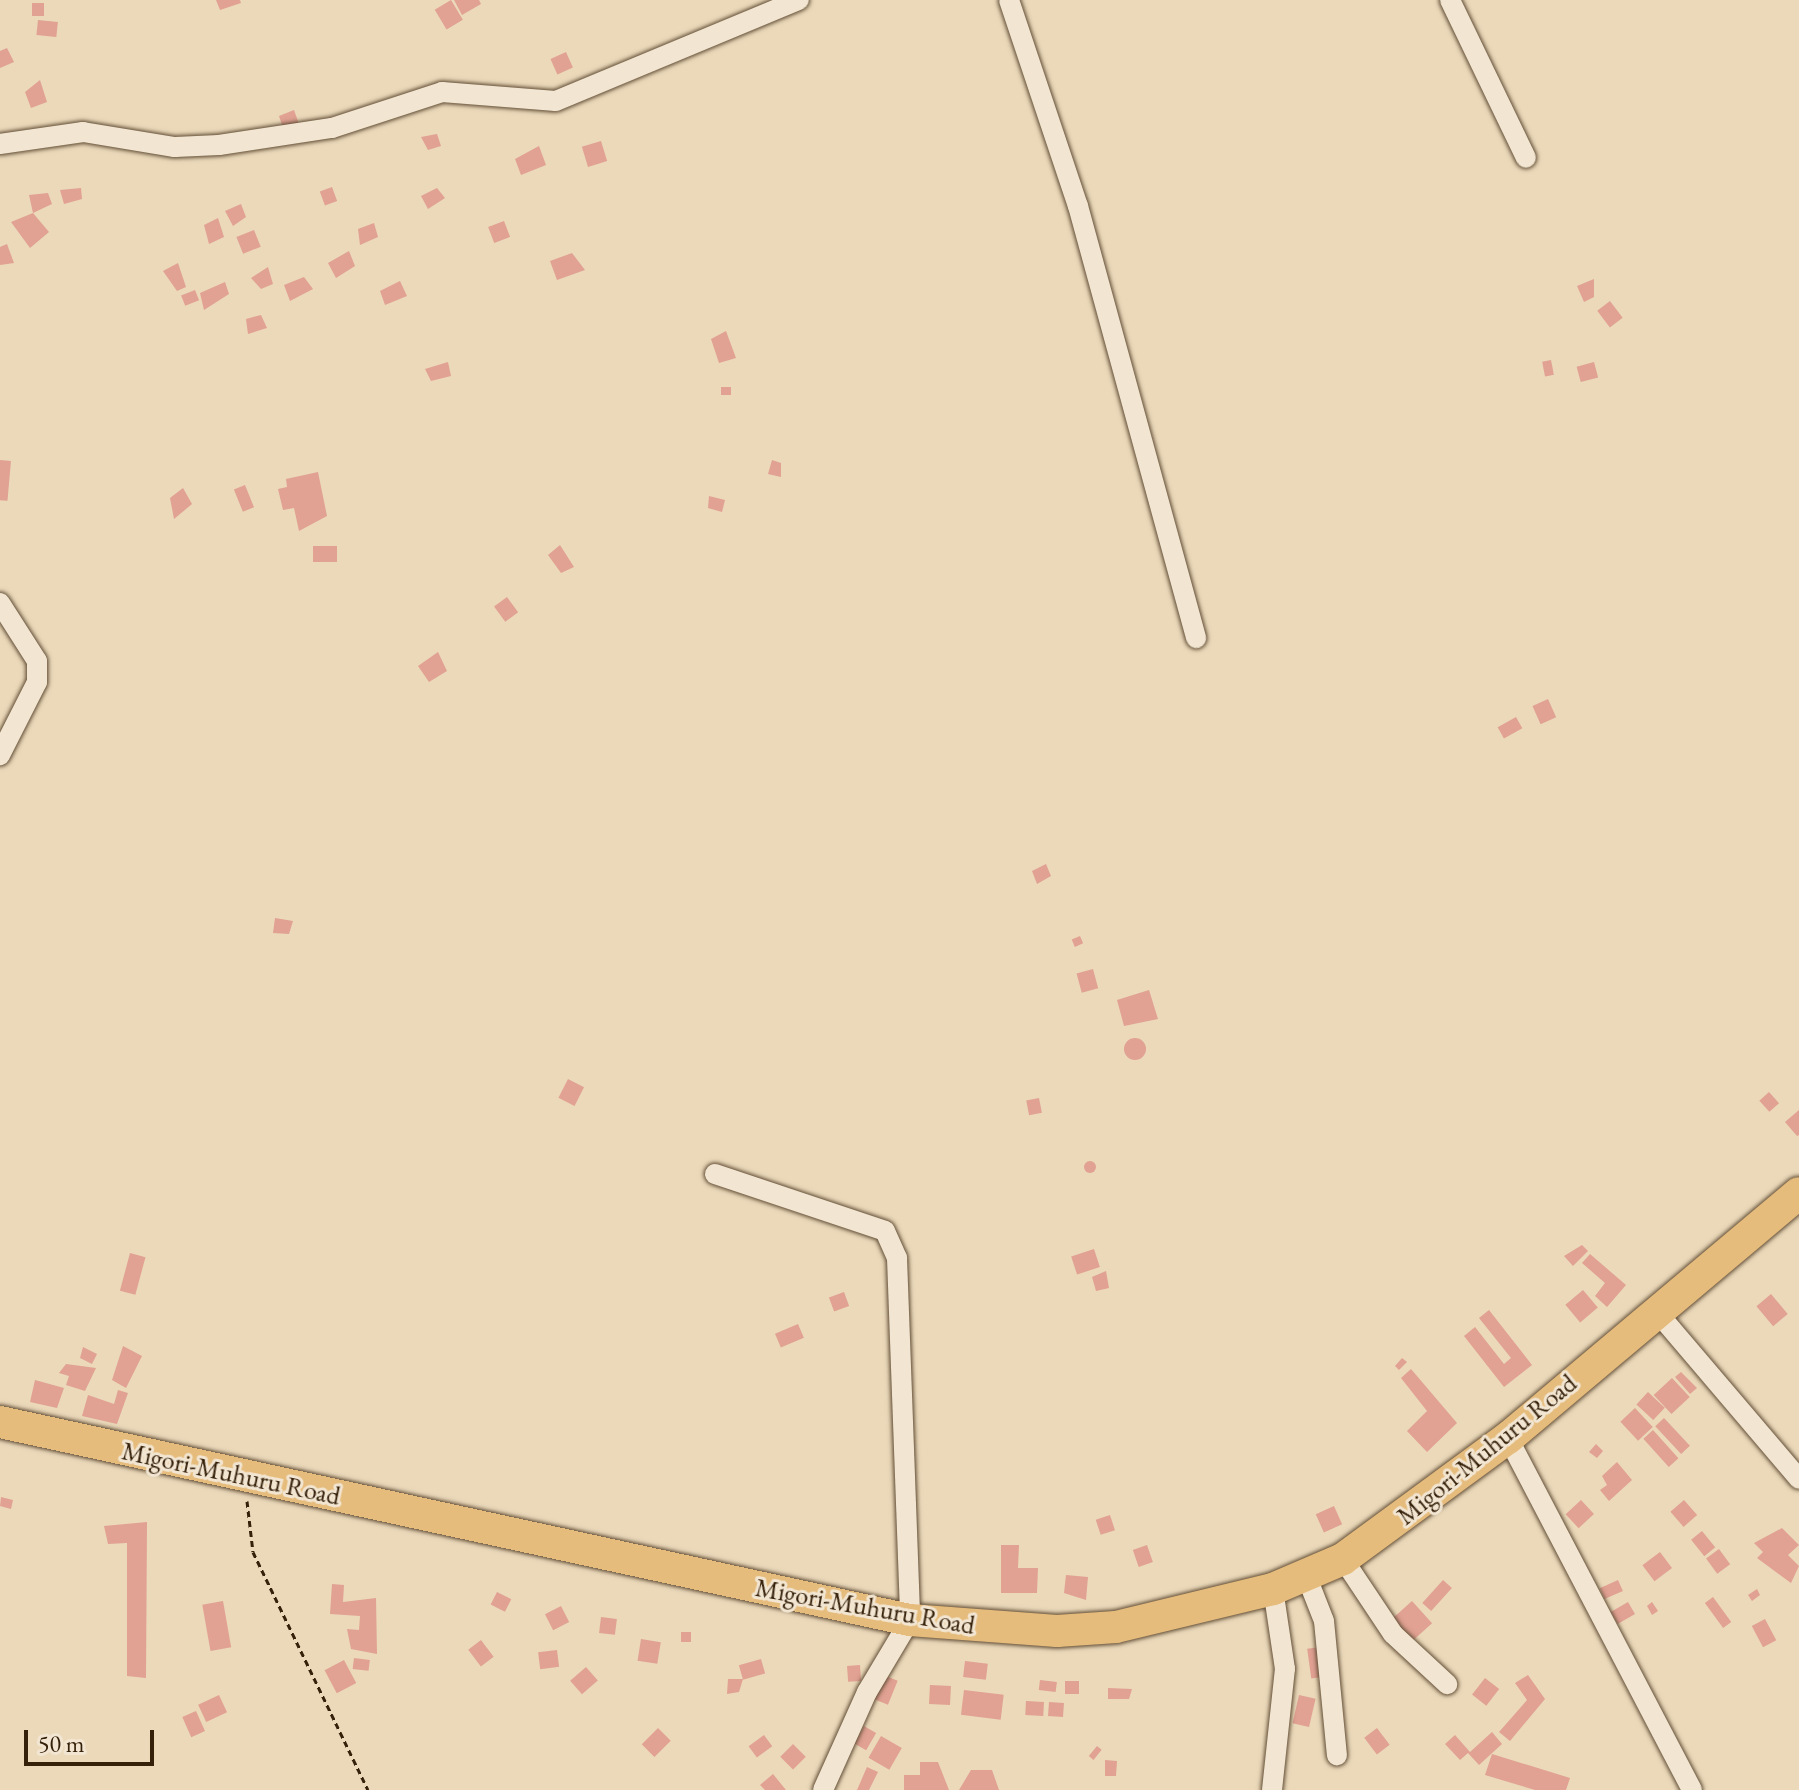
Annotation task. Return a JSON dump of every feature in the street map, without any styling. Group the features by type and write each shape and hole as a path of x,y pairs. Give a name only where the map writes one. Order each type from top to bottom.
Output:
{"highway":[{"name":"Migori-Muhuru Road","path":"0,1422 245,1478 910,1620 1057,1631 1116,1627 1273,1589 1343,1559 1508,1438 1799,1193"}],"street":[{"path":"0,144 83,132 175,147 219,145 332,128 442,92 556,101 799,0"},
{"path":"1009,0 1078,206 1196,638"},
{"path":"1450,0 1526,158"},
{"path":"0,603 37,661 37,682 0,755"},
{"path":"715,1174 885,1231 897,1258 910,1620 867,1692 823,1790"},
{"path":"1657,1312 1799,1479"},
{"path":"1508,1438 1692,1790"},
{"path":"1343,1559 1393,1634 1447,1684"},
{"path":"1306,1575 1324,1621 1337,1755"},
{"path":"1272,1790 1285,1669 1273,1589"}],"path":[{"path":"245,1478 253,1552 368,1790"}],"building":[{"path":"216,0 240,0 241,3 220,10"},
{"path":"451,0 463,20 447,30 435,10"},
{"path":"454,0 479,0 481,4 462,15"},
{"path":"32,3 44,3 44,16 32,16"},
{"path":"38,20 58,22 56,37 36,35"},
{"path":"7,48 14,62 0,68 0,51"},
{"path":"566,52 573,68 557,74 550,59"},
{"path":"40,80 47,102 31,108 25,92"},
{"path":"294,110 299,124 283,128 279,116"},
{"path":"437,134 441,146 428,150 421,137"},
{"path":"601,141 607,161 588,167 582,147"},
{"path":"539,146 546,165 521,175 515,159"},
{"path":"332,187 337,201 325,206 320,191"},
{"path":"81,188 82,199 64,204 60,190"},
{"path":"437,188 445,198 428,209 421,196"},
{"path":"48,193 52,204 33,213 29,195"},
{"path":"241,204 246,217 233,226 225,211"},
{"path":"33,213 49,232 30,248 11,222"},
{"path":"218,218 224,237 209,244 204,225"},
{"path":"504,221 510,237 494,243 488,227"},
{"path":"374,223 378,237 360,245 358,229"},
{"path":"254,230 261,247 243,254 236,237"},
{"path":"7,244 14,263 0,265 0,247"},
{"path":"349,251 355,266 336,278 328,263"},
{"path":"572,253 585,270 557,280 550,261"},
{"path":"178,263 186,287 177,291 163,271"},
{"path":"268,267 273,284 261,289 251,278"},
{"path":"304,277 313,289 290,301 284,285"},
{"path":"1594,279 1594,297 1584,302 1577,286"},
{"path":"400,281 407,296 385,305 380,291"},
{"path":"225,282 229,294 204,310 200,293"},
{"path":"195,290 199,300 185,306 181,296"},
{"path":"1610,301 1623,318 1610,327 1597,311"},
{"path":"261,315 267,328 248,334 246,319"},
{"path":"726,331 736,358 719,363 711,339"},
{"path":"1551,360 1554,375 1545,376 1542,362"},
{"path":"448,362 451,376 431,381 425,369"},
{"path":"1594,362 1598,377 1581,382 1577,367"},
{"path":"721,387 731,387 731,395 721,395"},
{"path":"0,460 11,461 7,501 0,500"},
{"path":"772,460 781,463 781,477 768,474"},
{"path":"318,472 327,516 299,531 294,508 283,510 278,489 287,487 286,479"},
{"path":"245,485 254,507 243,512 234,489"},
{"path":"183,488 192,504 174,519 170,498"},
{"path":"709,496 725,500 722,512 708,508"},
{"path":"560,545 574,567 561,573 548,555"},
{"path":"313,546 337,546 337,562 313,562"},
{"path":"507,597 518,612 505,622 494,606"},
{"path":"438,652 447,671 429,682 418,666"},
{"path":"1548,699 1556,717 1541,724 1532,706"},
{"path":"1516,717 1522,728 1504,739 1498,727"},
{"path":"1046,864 1051,876 1037,884 1032,871"},
{"path":"275,918 293,921 289,934 273,933"},
{"path":"1080,936 1083,943 1075,947 1072,940"},
{"path":"1093,969 1098,988 1082,993 1077,973"},
{"path":"1149,990 1158,1019 1124,1026 1117,1000"},
{"path":"1135,1038 1143,1041 1146,1049 1143,1057 1135,1060 1127,1057 1124,1049 1127,1041"},
{"path":"568,1079 584,1087 575,1106 558,1098"},
{"path":"1769,1092 1779,1103 1769,1112 1759,1101"},
{"path":"1039,1098 1042,1113 1029,1115 1026,1100"},
{"path":"1799,1110 1799,1135 1797,1136 1785,1122"},
{"path":"1085,1162 1095,1162 1095,1172 1085,1172"},
{"path":"1582,1245 1588,1251 1573,1266 1564,1256"},
{"path":"1094,1249 1100,1267 1077,1274 1071,1256"},
{"path":"130,1253 145,1257 135,1295 120,1291"},
{"path":"1590,1254 1626,1285 1607,1307 1595,1296 1605,1283 1582,1263"},
{"path":"1106,1271 1109,1288 1096,1291 1092,1277"},
{"path":"1583,1290 1598,1308 1580,1322 1565,1305"},
{"path":"844,1292 849,1306 834,1312 829,1297"},
{"path":"1771,1294 1788,1314 1773,1326 1756,1306"},
{"path":"1489,1310 1532,1365 1504,1387 1464,1336 1475,1327 1504,1364 1511,1358 1479,1318"},
{"path":"798,1324 804,1338 781,1348 775,1334"},
{"path":"123,1346 142,1356 126,1388 112,1380"},
{"path":"83,1347 97,1354 92,1364 80,1358"},
{"path":"1402,1358 1407,1362 1399,1370 1395,1366"},
{"path":"66,1364 96,1368 85,1391 66,1385 69,1376 59,1373"},
{"path":"1411,1369 1457,1423 1427,1452 1407,1431 1427,1411 1401,1378"},
{"path":"1681,1372 1697,1388 1690,1394 1675,1377"},
{"path":"1672,1378 1690,1397 1671,1414 1654,1395"},
{"path":"35,1380 64,1388 57,1408 30,1402"},
{"path":"118,1390 128,1393 117,1424 82,1416 88,1395 114,1404"},
{"path":"1648,1392 1665,1408 1653,1420 1636,1404"},
{"path":"1635,1408 1653,1427 1638,1441 1620,1422"},
{"path":"1664,1418 1690,1446 1681,1454 1655,1426"},
{"path":"1653,1430 1678,1458 1669,1467 1643,1439"},
{"path":"1596,1444 1603,1451 1597,1458 1589,1452"},
{"path":"1617,1462 1632,1480 1609,1501 1600,1490 1607,1485 1602,1476"},
{"path":"1,1497 13,1500 11,1509 0,1506"},
{"path":"1581,1500 1594,1514 1579,1528 1566,1514"},
{"path":"1684,1500 1697,1515 1684,1527 1670,1512"},
{"path":"1334,1506 1342,1524 1324,1532 1316,1514"},
{"path":"1110,1515 1115,1530 1101,1535 1096,1520"},
{"path":"147,1522 146,1678 127,1676 127,1543 108,1544 104,1526"},
{"path":"1782,1528 1799,1545 1788,1555 1799,1566 1791,1583 1757,1558 1763,1552 1754,1543"},
{"path":"1702,1531 1715,1547 1704,1556 1691,1540"},
{"path":"1001,1545 1019,1545 1018,1568 1038,1568 1037,1593 1001,1593"},
{"path":"1147,1545 1153,1562 1139,1567 1133,1550"},
{"path":"1719,1549 1730,1564 1717,1574 1706,1558"},
{"path":"1660,1552 1672,1568 1654,1581 1642,1565"},
{"path":"1066,1575 1088,1577 1086,1600 1064,1593"},
{"path":"1443,1580 1452,1588 1431,1611 1422,1603"},
{"path":"1618,1580 1623,1591 1605,1599 1600,1588"},
{"path":"332,1584 344,1585 343,1602 376,1598 377,1654 351,1649 347,1629 359,1630 360,1616 330,1614"},
{"path":"1757,1589 1760,1595 1752,1601 1748,1595"},
{"path":"497,1592 511,1599 505,1612 491,1604"},
{"path":"1713,1597 1731,1622 1723,1628 1705,1603"},
{"path":"223,1601 231,1647 210,1651 202,1605"},
{"path":"1412,1601 1432,1623 1412,1641 1392,1619"},
{"path":"1628,1602 1635,1614 1618,1624 1611,1612"},
{"path":"1652,1602 1658,1611 1652,1615 1647,1606"},
{"path":"561,1606 569,1622 553,1630 545,1614"},
{"path":"601,1617 617,1619 615,1635 599,1633"},
{"path":"1765,1619 1776,1640 1763,1647 1752,1626"},
{"path":"681,1632 691,1632 691,1642 681,1642"},
{"path":"641,1639 661,1642 657,1664 638,1661"},
{"path":"481,1640 494,1657 481,1666 468,1650"},
{"path":"1320,1647 1324,1677 1311,1679 1307,1649"},
{"path":"557,1650 559,1667 540,1669 538,1652"},
{"path":"354,1658 370,1660 369,1671 353,1669"},
{"path":"761,1659 765,1673 743,1680 739,1665"},
{"path":"344,1660 356,1683 337,1693 325,1670"},
{"path":"965,1661 988,1664 986,1680 963,1677"},
{"path":"860,1665 861,1681 848,1682 847,1666"},
{"path":"586,1667 598,1681 582,1694 570,1681"},
{"path":"881,1674 898,1681 888,1705 871,1698"},
{"path":"1528,1675 1545,1699 1510,1741 1499,1732 1527,1700 1515,1683"},
{"path":"1485,1678 1499,1689 1486,1706 1472,1695"},
{"path":"728,1679 743,1679 739,1692 727,1694"},
{"path":"1040,1680 1057,1682 1056,1692 1039,1690"},
{"path":"1065,1681 1079,1681 1079,1694 1065,1694"},
{"path":"930,1685 951,1686 950,1705 929,1704"},
{"path":"1108,1688 1132,1689 1129,1699 1108,1699"},
{"path":"964,1690 1004,1695 1001,1720 961,1715"},
{"path":"219,1695 227,1712 206,1722 198,1705"},
{"path":"1299,1695 1316,1699 1309,1727 1292,1723"},
{"path":"1026,1701 1044,1702 1043,1716 1025,1715"},
{"path":"1049,1702 1064,1703 1063,1717 1048,1716"},
{"path":"196,1711 205,1731 191,1737 182,1717"},
{"path":"864,1726 876,1733 866,1750 854,1743"},
{"path":"658,1728 671,1741 654,1757 642,1744"},
{"path":"1377,1728 1390,1745 1377,1754 1364,1738"},
{"path":"1492,1732 1502,1744 1479,1765 1468,1753 1460,1760 1445,1744 1455,1735 1470,1752"},
{"path":"764,1735 772,1746 757,1757 749,1746"},
{"path":"881,1736 902,1748 889,1770 868,1758"},
{"path":"793,1744 806,1757 793,1769 780,1757"},
{"path":"1097,1746 1102,1750 1093,1760 1089,1756"},
{"path":"1492,1754 1570,1778 1566,1790 1535,1790 1485,1775"},
{"path":"1105,1760 1117,1761 1116,1776 1105,1776"},
{"path":"920,1762 938,1762 949,1790 904,1790 904,1775 920,1775"},
{"path":"867,1767 878,1772 869,1790 857,1790"},
{"path":"971,1770 992,1770 999,1790 959,1790"},
{"path":"773,1774 786,1790 765,1790 760,1785"}]}
